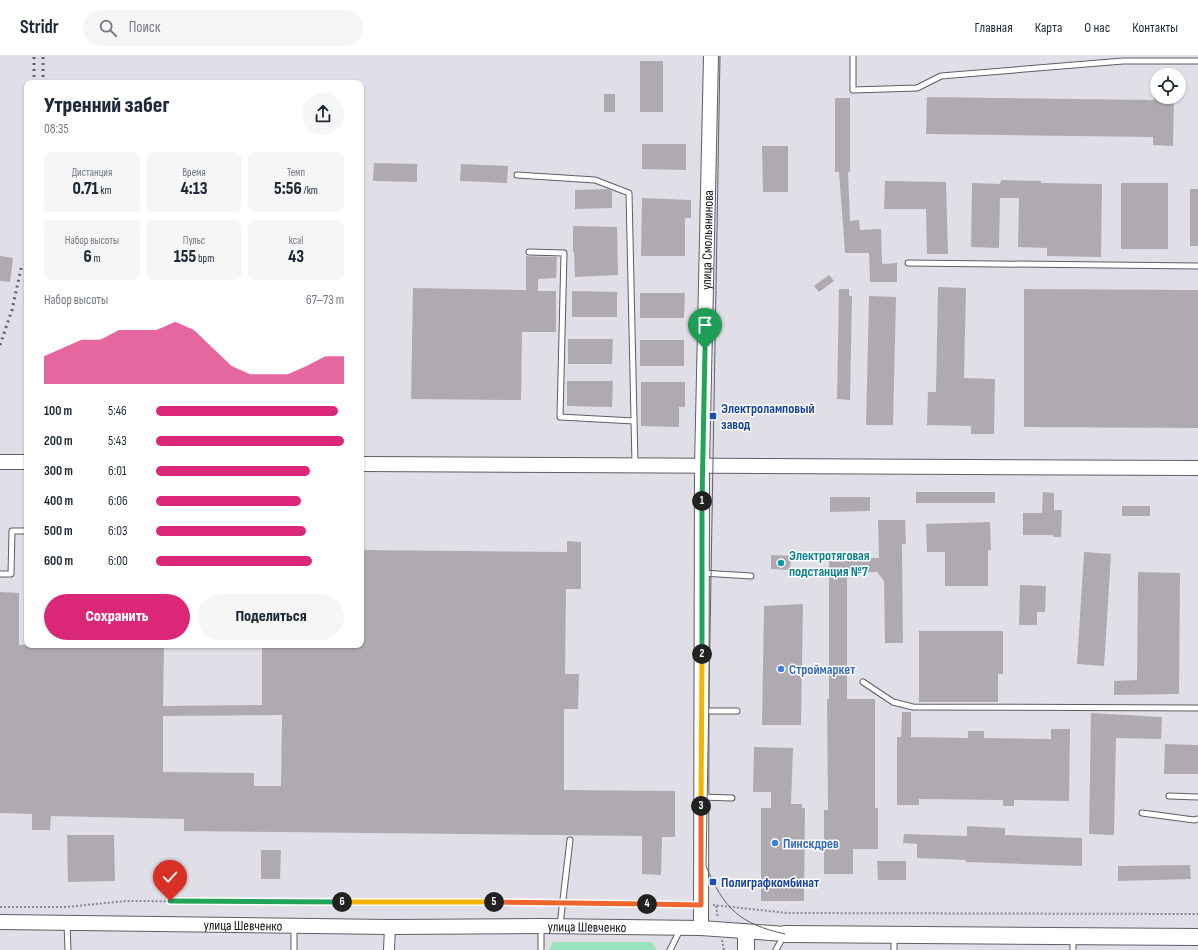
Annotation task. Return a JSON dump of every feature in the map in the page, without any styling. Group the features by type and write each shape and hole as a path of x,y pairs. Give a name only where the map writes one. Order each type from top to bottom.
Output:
{"main road":[{"path":"746,933 746,950"},
{"path":"785,934 894,942 1073,943 1198,937"}],"street":[{"name":"улица Смольянинова","path":"701,928 702,466 711,56"},
{"path":"0,462 24,462"},
{"path":"364,464 1198,468"},
{"name":"улица Шевченко","path":"0,922 390,927 560,926 701,928 746,933 785,934"},
{"path":"389,950 390,927"}],"lane":[{"path":"854,56 853,90 917,88 942,76 1115,62 1198,61"},
{"path":"517,175 595,180 629,193 635,465"},
{"path":"529,252 564,253 560,417 634,421"},
{"path":"908,263 1198,266"},
{"path":"0,574 11,574 12,531 24,531"},
{"path":"702,573 751,576"},
{"path":"863,682 892,702 913,707 1198,708"},
{"path":"701,711 736,711"},
{"path":"1169,796 1198,797"},
{"path":"701,797 732,798"},
{"path":"1142,814 1194,820 1198,819"},
{"path":"560,926 570,840"},
{"path":"67,923 68,950"},
{"path":"294,926 294,950"},
{"path":"540,950 541,926"},
{"path":"670,950 681,928"},
{"path":"776,950 785,934"}],"path":[{"path":"0,907 66,907 126,901 563,903 701,905 788,913 1198,914"}],"green space":[{"path":"553,942 652,942 657,950 549,950"}],"building":[{"path":"640,61 663,61 663,112 640,112"},
{"path":"604,94 615,94 615,112 604,112"},
{"path":"927,97 1150,100 1150,104 1174,104 1173,146 1153,145 1153,137 926,134"},
{"path":"835,98 850,98 850,172 848,172 850,221 859,220 860,230 881,229 882,264 897,263 897,282 870,282 869,253 845,253 839,172 835,172"},
{"path":"642,144 686,144 686,170 642,169"},
{"path":"762,146 788,146 788,192 763,192"},
{"path":"374,163 417,164 417,182 373,181"},
{"path":"461,164 508,166 507,183 460,181"},
{"path":"1001,180 1041,181 1041,183 1102,184 1101,257 1047,256 1047,248 1018,247 1019,198 1000,198 999,248 971,247 972,183 1000,184"},
{"path":"885,181 946,182 948,254 927,254 926,209 884,209"},
{"path":"1121,183 1168,183 1168,249 1121,249"},
{"path":"608,189 612,191 612,208 575,209 575,190"},
{"path":"1190,189 1198,189 1198,246 1190,246"},
{"path":"642,198 691,200 691,218 685,218 685,256 641,256"},
{"path":"573,226 617,227 618,275 575,277"},
{"path":"0,256 13,258 10,282 0,281"},
{"path":"526,256 557,257 556,278 538,279 538,291 556,291 556,332 522,332 521,400 411,399 413,288 526,290"},
{"path":"829,275 834,281 819,292 814,286"},
{"path":"938,287 966,288 964,378 995,379 994,434 971,434 971,426 927,425 928,392 936,392"},
{"path":"839,289 849,289 849,296 852,296 850,400 837,399"},
{"path":"1024,289 1198,290 1198,428 1024,427"},
{"path":"572,291 617,292 617,317 572,317"},
{"path":"640,293 685,293 684,318 640,318"},
{"path":"869,296 896,297 893,425 866,425"},
{"path":"568,339 613,339 612,364 568,364"},
{"path":"640,340 684,340 684,366 640,366"},
{"path":"567,381 613,381 612,407 567,406"},
{"path":"641,382 685,382 685,407 679,407 679,427 641,426"},
{"path":"916,492 995,492 995,503 916,503"},
{"path":"1043,492 1054,493 1054,510 1062,510 1061,537 1053,537 1053,535 1023,535 1023,513 1042,513"},
{"path":"830,497 870,497 870,511 830,512"},
{"path":"1122,506 1150,506 1150,516 1122,516"},
{"path":"878,520 905,520 906,544 902,544 903,643 885,643 884,581 877,572 847,572 847,699 875,699 875,808 878,808 878,849 853,849 853,874 824,874 824,810 828,810 827,699 829,699 829,561 847,561 847,558 879,558"},
{"path":"990,522 991,550 988,550 988,586 945,586 945,552 927,552 926,524"},
{"path":"567,541 581,542 581,589 566,589 565,674 579,674 578,709 564,709 564,790 675,791 675,837 662,837 661,875 642,874 642,836 184,831 184,819 51,816 50,830 32,830 32,814 0,813 0,592 19,593 19,645 24,645 24,648 164,648 163,706 262,705 262,648 364,648 364,550 567,552","holes":["282,715 281,786 254,786 254,773 163,772 163,716"]},
{"path":"1084,552 1111,554 1104,666 1077,664"},
{"name":"Электротяговая подстанция №7","path":"771,555 791,556 790,570 771,569"},
{"path":"1138,572 1180,573 1179,694 1114,695 1114,681 1137,680"},
{"path":"1020,585 1046,586 1045,612 1037,612 1037,625 1019,625"},
{"path":"803,604 801,725 762,725 764,606"},
{"path":"919,631 1003,631 1003,674 998,674 998,702 919,702"},
{"path":"902,712 911,712 911,737 968,738 968,731 984,731 984,738 1051,739 1051,729 1070,729 1069,801 1014,800 1014,806 1003,806 1003,800 919,799 919,805 897,805 897,737 901,737"},
{"path":"1091,713 1162,717 1161,739 1116,738 1114,835 1089,834"},
{"path":"1165,744 1198,745 1198,774 1164,774"},
{"path":"754,747 793,748 791,804 802,804 802,808 805,808 804,901 761,901 761,808 771,808 771,792 753,792"},
{"path":"967,826 1005,828 1005,835 1082,838 1082,866 966,862 966,860 917,858 917,844 903,843 904,834 967,836"},
{"path":"67,835 114,835 115,881 68,882"},
{"path":"261,850 281,850 280,879 261,879"},
{"path":"877,861 906,861 906,880 878,880"},
{"path":"1190,865 1191,879 1118,881 1118,866"}],"tram line":[{"path":"720,56 706,866 720,893 727,904 735,912 756,925 785,934"}],"railway":[{"path":"34,56 34,80"},
{"path":"43,56 43,80"},
{"path":"0,345 12,310 22,264"}],"place":[{"name":"Электроламповый завод","path":"713,416"},
{"name":"Электротяговая подстанция №7","path":"781,563"},
{"name":"Строймаркет","path":"781,669"},
{"name":"Пинскдрев","path":"775,843"},
{"name":"Полиграфкомбинат","path":"713,882"}],"route":[{"path":"170,901 530,902 701,905 702,466 705,349"}]}
